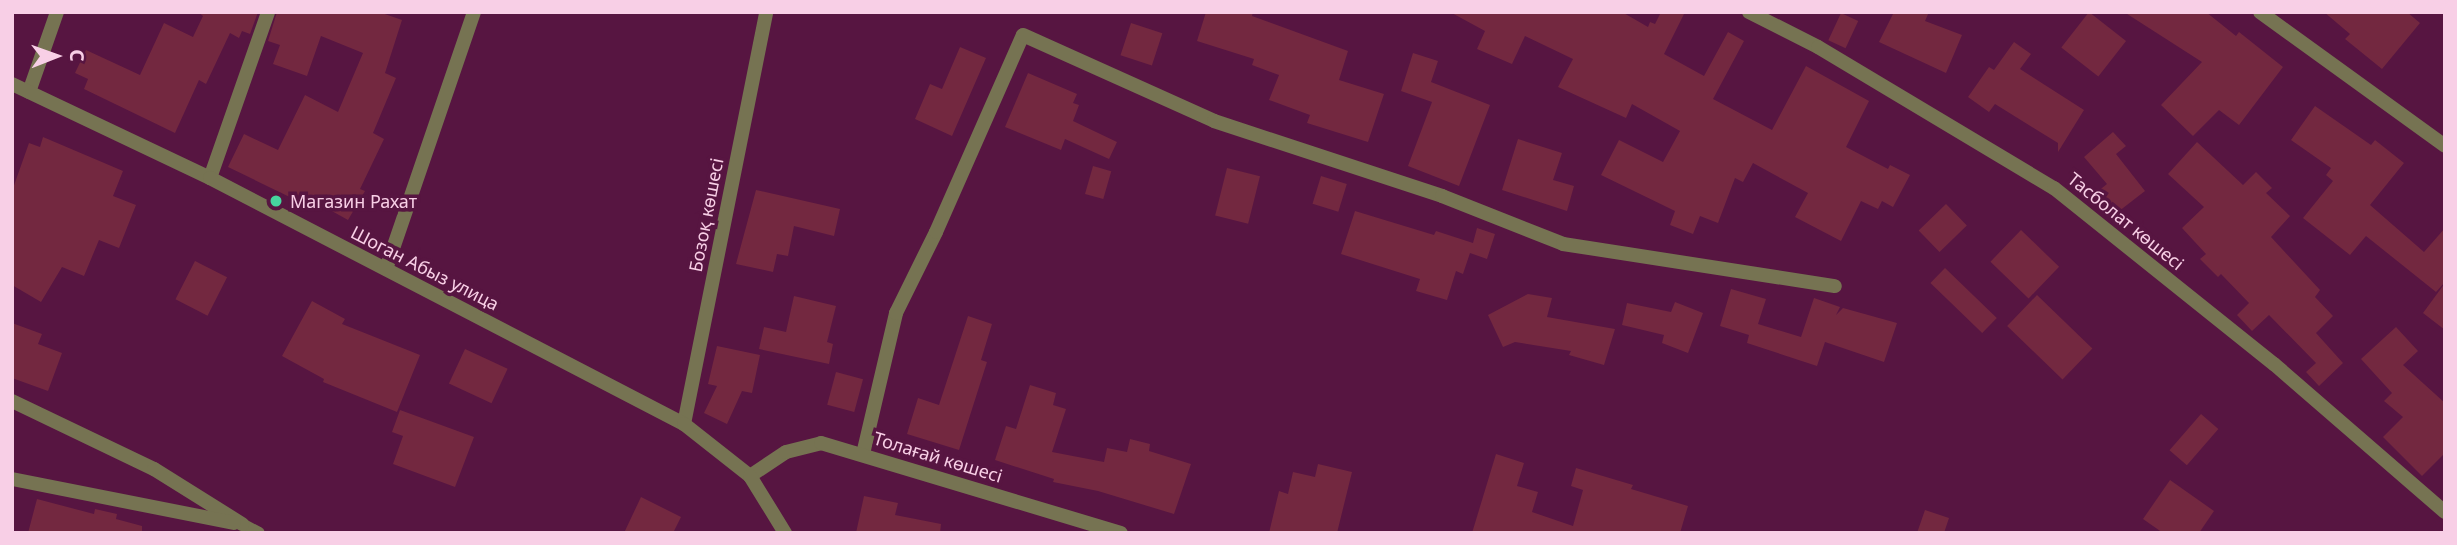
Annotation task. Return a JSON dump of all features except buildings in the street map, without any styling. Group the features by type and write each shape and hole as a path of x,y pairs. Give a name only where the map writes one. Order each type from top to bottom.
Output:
{"street":[{"path":"29,92 57,12"},
{"path":"210,178 268,12"},
{"path":"386,269 474,12"},
{"name":"Бозоқ көшесі","path":"684,424 766,12"},
{"name":"Тасболат көшесі","path":"1749,12 1818,47 2054,187 2274,364 2445,512"},
{"path":"2260,12 2445,146"},
{"path":"863,454 896,313 936,232 1023,35 1214,121 1442,197 1563,244 1835,286"},
{"name":"Шоган Абыз улица","path":"12,84 210,178 684,424 750,476 785,533"},
{"path":"12,401 154,469 242,524"},
{"name":"Толағай көшесі","path":"750,476 786,452 821,443 1121,533"},
{"path":"12,479 242,524"}],"lane":[{"path":"242,524 259,533"}],"place":[{"name":"Магазин Рахат","path":"276,201"}]}
